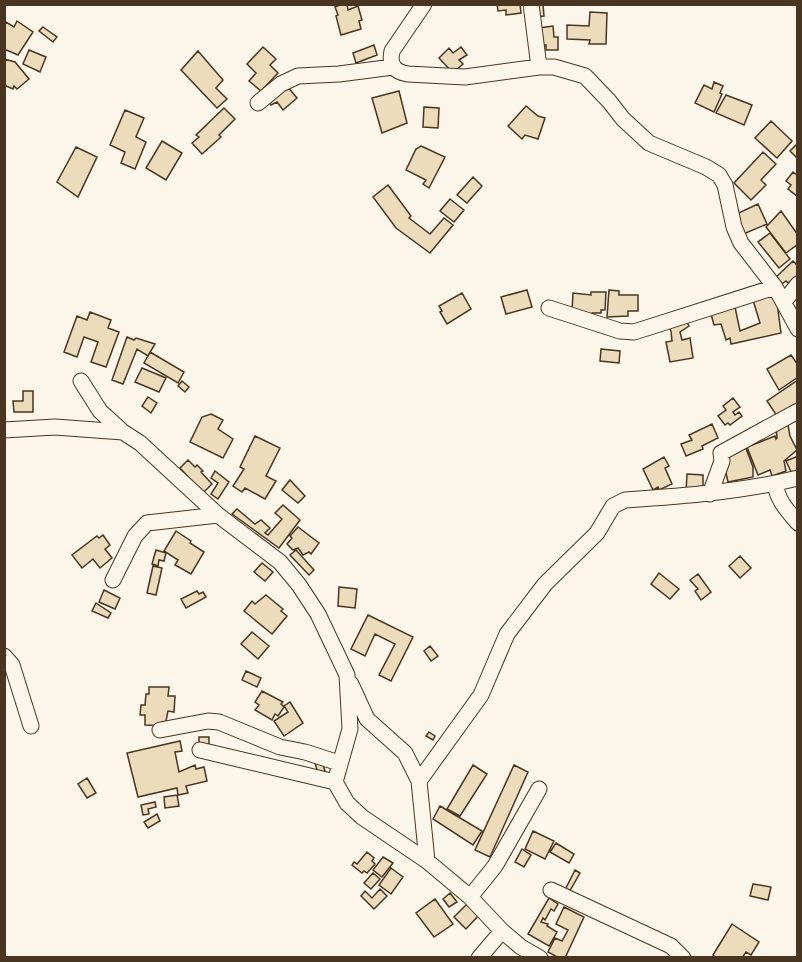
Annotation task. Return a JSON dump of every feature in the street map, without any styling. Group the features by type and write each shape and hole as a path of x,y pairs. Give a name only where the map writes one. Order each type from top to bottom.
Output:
{"street":[{"path":"424,4 392,51 390,59 393,67 401,73 408,74 465,77 539,67 554,68 585,76 609,100 622,120 649,143 706,167 719,175 725,185 734,227 741,243 775,287 798,329"},
{"path":"531,4 539,67"},
{"path":"258,103 281,84 298,76 339,74 393,67"},
{"path":"784,302 798,284"},
{"path":"549,308 620,331 634,332 775,287"},
{"path":"81,381 100,411 123,432 140,443 218,515 279,562 299,585 318,614 367,719 405,753 418,781 427,861"},
{"path":"710,494 722,461 721,453 798,411"},
{"path":"4,430 56,427 123,432"},
{"path":"418,781 481,695 507,634 545,584 597,533 614,506 625,500 710,494 798,478"},
{"path":"775,483 777,494 784,507 798,523"},
{"path":"113,580 135,536 147,523 218,515"},
{"path":"4,656 12,665 31,726"},
{"path":"347,675 351,729 335,782 347,803 362,817 427,861 470,897 502,931 521,947 540,957"},
{"path":"160,730 208,721 219,722 280,747 339,763"},
{"path":"200,750 335,782"},
{"path":"470,897 495,866 540,789"},
{"path":"551,890 671,946 683,957"},
{"path":"479,957 502,931"}],"building":[{"path":"347,4 348,10 358,6 362,20 359,21 361,29 341,35 335,7"},
{"path":"497,4 520,4 521,13 506,15 506,10 498,11"},
{"path":"543,4 544,16 536,17 535,5"},
{"path":"590,12 607,13 606,44 589,44 590,40 567,39 567,25 589,26"},
{"path":"17,21 33,32 18,55 4,49 4,25 6,22 14,27"},
{"path":"553,26 554,37 558,37 558,50 546,50 546,45 541,45 539,28"},
{"path":"43,27 57,37 53,42 39,31"},
{"path":"374,45 377,55 356,63 353,53"},
{"path":"263,47 276,59 270,65 278,73 261,91 249,81 256,73 247,64"},
{"path":"461,47 467,55 459,60 463,64 453,73 439,58 449,48 453,53"},
{"path":"29,50 46,57 40,72 23,64"},
{"path":"198,51 223,80 216,88 227,99 217,108 181,70"},
{"path":"4,59 15,62 29,79 17,89 14,86 13,89 4,85"},
{"path":"714,82 723,86 714,112 695,103 704,85 712,89"},
{"path":"286,85 297,98 283,110 277,102 271,105 267,99"},
{"path":"399,91 407,123 382,133 372,98"},
{"path":"726,95 752,105 744,125 716,113"},
{"path":"526,106 538,116 545,118 538,139 525,135 522,139 508,126"},
{"path":"424,107 439,108 438,128 423,127"},
{"path":"224,108 235,119 219,135 221,137 202,154 192,143 199,137 196,135"},
{"path":"125,110 144,118 136,137 146,142 135,169 121,163 125,152 110,145"},
{"path":"771,121 792,141 777,158 755,138"},
{"path":"162,141 182,153 166,180 146,168"},
{"path":"798,143 798,159 790,151"},
{"path":"421,146 445,157 429,188 423,184 426,180 406,170 416,149"},
{"path":"76,147 97,157 78,197 57,182"},
{"path":"763,152 776,164 761,180 766,185 751,200 734,183"},
{"path":"793,172 798,176 798,197 788,189 791,185 786,181"},
{"path":"473,177 482,186 467,203 457,195"},
{"path":"388,185 411,216 409,218 430,234 444,218 453,225 430,253 396,228 373,197"},
{"path":"450,199 464,210 454,222 440,211"},
{"path":"758,204 767,224 741,235 732,216"},
{"path":"781,211 798,235 798,244 786,253 766,227"},
{"path":"770,233 790,259 779,268 758,242"},
{"path":"793,261 798,266 798,275 788,283 786,281 779,286 774,279"},
{"path":"527,290 532,307 506,314 501,297"},
{"path":"609,290 619,291 619,295 638,295 638,311 628,311 628,316 607,317"},
{"path":"591,292 606,292 605,310 601,310 601,313 592,313 592,316 572,311 573,293 591,295"},
{"path":"462,293 471,309 447,324 439,306"},
{"path":"776,295 781,333 731,344 730,338 726,340 721,324 714,325 711,314 735,307 740,331 760,323 753,300"},
{"path":"90,312 111,320 108,328 119,332 106,367 91,362 98,342 84,337 77,357 64,352 77,316 87,320"},
{"path":"684,317 689,326 680,332 682,340 690,338 693,358 670,362 666,342 672,341 669,327"},
{"path":"127,337 155,344 148,356 137,349 123,384 112,380"},
{"path":"601,349 620,351 619,363 600,361"},
{"path":"150,352 184,372 178,383 144,363"},
{"path":"791,355 798,365 798,377 779,390 767,369"},
{"path":"142,368 166,378 159,392 135,382"},
{"path":"798,380 798,406 779,419 767,401"},
{"path":"182,381 189,387 185,392 178,386"},
{"path":"23,391 33,391 33,412 14,412 13,401 23,401"},
{"path":"148,397 157,403 151,413 142,406"},
{"path":"733,398 740,407 733,412 735,415 739,412 742,416 730,425 728,423 725,425 718,416 726,410 723,406"},
{"path":"211,414 223,420 218,429 233,439 223,458 190,442 202,417"},
{"path":"712,424 718,438 702,446 703,449 686,456 681,444 692,440 689,435"},
{"path":"788,425 790,436 797,450 784,461 786,471 772,476 770,470 758,475 747,447 775,436 776,439 776,426"},
{"path":"255,436 280,448 266,476 276,481 265,499 245,488 242,492 233,486 244,469 240,467"},
{"path":"745,446 753,467 753,477 728,482 722,455"},
{"path":"798,456 798,474 793,476 786,461"},
{"path":"664,457 669,466 665,468 672,484 659,490 658,487 653,490 643,469"},
{"path":"188,460 203,471 201,472 212,484 203,493 180,468"},
{"path":"215,471 229,482 218,499 211,494 218,483 211,478"},
{"path":"687,474 703,475 703,492 686,492"},
{"path":"290,480 305,496 298,503 282,490"},
{"path":"283,505 300,520 279,548 232,514 237,509 255,524 261,520 270,528 265,533 268,535 282,519 275,513"},
{"path":"298,527 319,543 311,554 309,552 303,555 298,548 293,550 287,544 292,538 290,536"},
{"path":"176,531 204,552 191,574 175,565 178,560 164,551"},
{"path":"103,535 110,545 105,549 112,558 100,568 93,559 82,568 72,555 97,536 99,538"},
{"path":"156,550 166,553 164,561 159,560 158,566 152,564"},
{"path":"296,550 314,570 309,575 290,555"},
{"path":"740,556 751,568 740,578 729,566"},
{"path":"262,563 273,572 265,581 254,572"},
{"path":"153,566 162,568 156,595 147,593"},
{"path":"659,573 679,589 670,599 651,584"},
{"path":"698,574 711,592 701,600 695,591 698,589 690,580"},
{"path":"339,587 357,589 355,608 338,606"},
{"path":"104,590 120,598 115,609 99,602"},
{"path":"197,591 199,594 203,592 206,597 186,608 181,599"},
{"path":"266,595 283,609 281,611 287,616 272,634 244,611 252,601 255,604"},
{"path":"96,603 111,613 108,618 92,611"},
{"path":"368,615 413,637 391,681 379,675 395,644 375,634 365,656 351,649"},
{"path":"252,632 269,646 258,659 241,644"},
{"path":"430,646 438,656 431,661 424,651"},
{"path":"246,671 261,678 257,687 242,680"},
{"path":"149,687 169,687 168,696 175,696 174,712 168,711 165,726 145,725 145,715 140,715 141,705 145,705 146,694 149,694"},
{"path":"262,691 283,702 281,704 284,707 278,716 275,714 272,720 255,710 259,705 255,702"},
{"path":"290,702 303,723 284,736 274,721 288,712 284,706"},
{"path":"429,732 435,736 433,740 426,736"},
{"path":"199,737 209,737 209,745 199,744"},
{"path":"180,741 182,751 175,752 179,772 195,765 196,769 204,767 207,781 186,786 188,793 178,795 177,788 138,797 127,753"},
{"path":"322,761 325,771 318,773 315,763"},
{"path":"473,765 487,774 460,816 447,809"},
{"path":"514,765 528,772 490,857 475,850"},
{"path":"87,778 96,793 87,798 78,784"},
{"path":"177,795 179,806 165,808 164,797"},
{"path":"155,802 156,807 148,809 149,814 143,815 141,805"},
{"path":"440,806 482,831 473,845 433,819"},
{"path":"157,814 160,821 148,828 144,822"},
{"path":"533,831 554,841 545,859 525,849"},
{"path":"556,843 574,854 569,863 550,852"},
{"path":"522,849 531,855 524,867 515,862"},
{"path":"367,852 374,858 372,861 375,864 367,873 364,871 362,873 352,865 354,862 357,864"},
{"path":"383,857 393,863 382,877 373,870"},
{"path":"391,868 403,877 391,894 379,885"},
{"path":"575,870 580,873 568,894 564,892"},
{"path":"373,873 380,879 371,889 364,883"},
{"path":"753,884 771,887 768,900 750,896"},
{"path":"380,889 387,896 374,909 361,896 365,891 372,898"},
{"path":"450,893 457,902 449,907 443,899"},
{"path":"549,898 558,904 554,911 551,909 545,920 543,918 541,922 548,924 547,926 557,932 549,946 528,934"},
{"path":"435,899 453,924 434,937 416,913"},
{"path":"468,903 479,915 466,929 454,917"},
{"path":"564,907 584,917 565,958 559,958 548,952 555,938 562,941 568,930 556,924"},
{"path":"732,924 759,942 751,955 746,952 742,958 716,958 713,955"}]}
